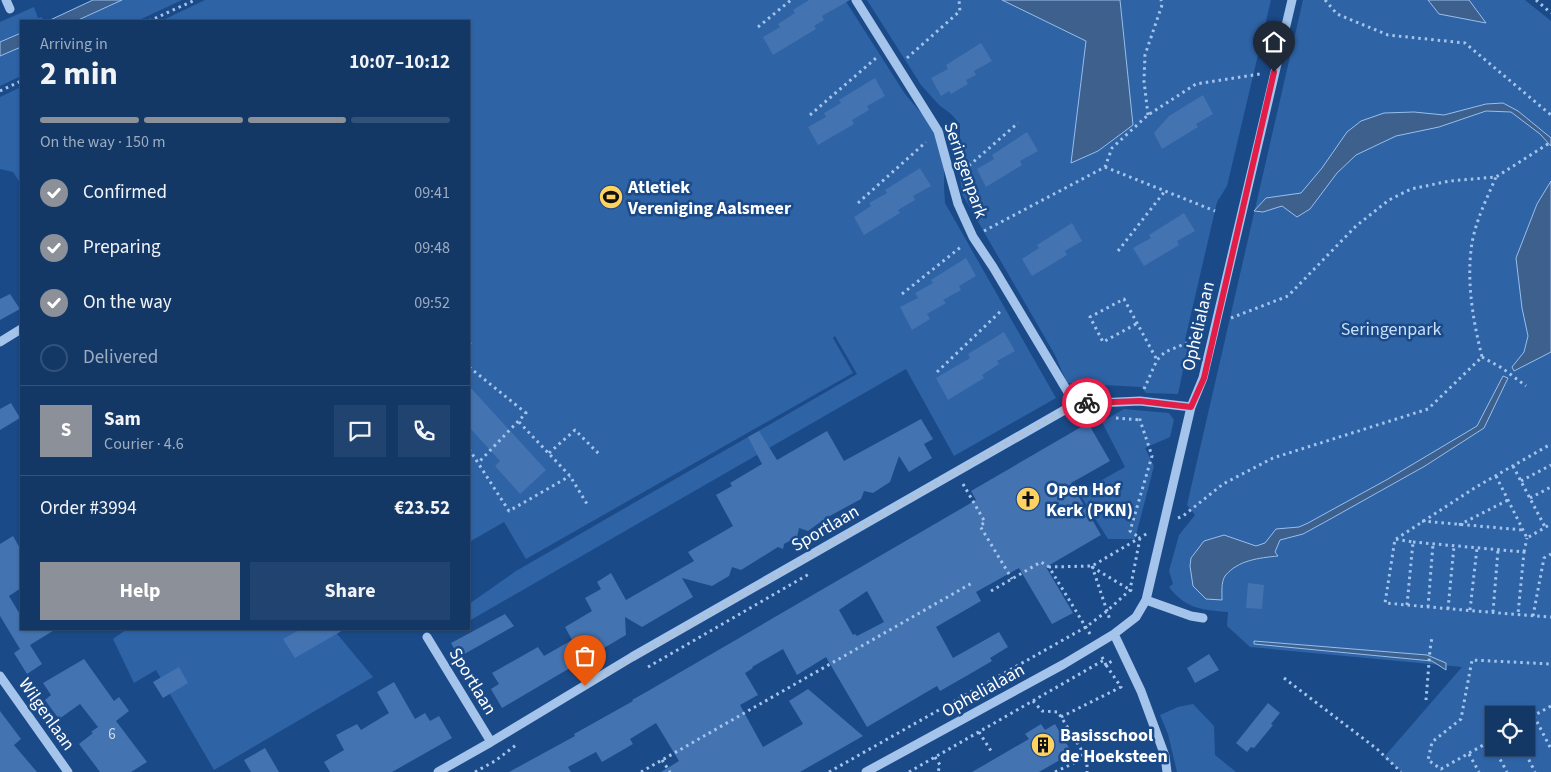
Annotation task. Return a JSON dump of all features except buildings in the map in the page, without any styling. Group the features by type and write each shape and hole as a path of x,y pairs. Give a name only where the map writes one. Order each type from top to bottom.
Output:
{"street":[{"path":"6,0 10,10"},
{"name":"Seringenpark","path":"856,0 938,131 958,204 973,237 1075,404"},
{"name":"Ophelialaan","path":"866,772 1114,634 1136,617 1146,600 1191,407 1204,378 1292,0"},
{"path":"0,342 20,330"},
{"name":"Sportlaan","path":"438,772 492,742 632,657 1075,404 1140,401 1191,407"},
{"path":"1146,600 1191,616 1203,618"},
{"path":"1114,634 1141,691 1166,756 1167,772"},
{"name":"Sportlaan","path":"427,637 492,742"},
{"name":"Wilgenlaan","path":"0,676 68,772"}],"path":[{"path":"151,20 195,0"},
{"path":"758,27 791,0"},
{"path":"898,65 960,12 959,0"},
{"path":"1148,114 1144,81 1145,55 1162,5 1161,0"},
{"path":"1325,0 1337,14 1388,35 1465,43 1551,115"},
{"path":"1536,0 1551,13"},
{"path":"810,115 887,48"},
{"path":"902,294 973,237 1105,167 1112,148 1148,114 1196,84 1274,72"},
{"path":"0,91 20,81"},
{"path":"951,181 1018,123"},
{"path":"858,203 938,131"},
{"path":"1217,317 1225,320 1288,296 1356,226 1389,200 1403,192 1450,181 1496,177 1551,142"},
{"path":"1105,167 1215,211"},
{"path":"1496,177 1482,208 1472,242 1470,268 1473,320 1482,357 1502,368 1526,386"},
{"path":"1118,251 1165,191"},
{"path":"1136,324 1103,342 1090,317 1124,299 1157,360"},
{"path":"938,372 1013,300"},
{"path":"1140,538 1130,530 1152,456 1140,420 1140,401 1157,360 1166,352 1187,343 1202,320"},
{"path":"1049,567 1092,566 1165,521 1183,516 1223,484 1273,458 1428,409 1482,357"},
{"path":"470,368 526,413 478,463"},
{"path":"519,422 570,476 587,504"},
{"path":"549,453 575,430 600,454"},
{"path":"1551,444 1496,475 1395,539 1385,603 1551,617"},
{"path":"470,451 508,511 570,476"},
{"path":"1521,481 1551,465"},
{"path":"1513,466 1545,527"},
{"path":"956,472 985,522 980,526 1012,579"},
{"path":"1496,475 1527,538 1518,614"},
{"path":"1530,498 1551,487"},
{"path":"1459,525 1508,500"},
{"path":"1422,521 1523,530"},
{"path":"1527,538 1551,524"},
{"path":"829,772 1086,627 1107,612 1130,590 1140,538"},
{"path":"1395,539 1524,552"},
{"path":"1407,605 1413,542"},
{"path":"1428,607 1433,544"},
{"path":"1448,608 1454,546"},
{"path":"1470,610 1477,548"},
{"path":"1493,612 1498,550"},
{"path":"1533,616 1544,558 1551,554"},
{"path":"991,591 1041,562 1049,567 1097,644"},
{"path":"1092,566 1146,600"},
{"path":"1092,566 1114,634"},
{"path":"641,772 972,583"},
{"path":"1426,700 1432,637"},
{"path":"909,772 1104,660"},
{"path":"1485,744 1442,771 1428,760 1432,742 1461,719 1472,660 1551,664"},
{"path":"1061,717 1121,687 1106,665"},
{"path":"1284,678 1377,749 1402,772"},
{"path":"1033,700 1042,711 1058,712 1081,750 1082,758 1087,762 1087,772"},
{"path":"1535,715 1551,706"},
{"path":"1535,718 1551,749"},
{"path":"979,732 993,754"},
{"path":"1468,754 1479,772"},
{"path":"1499,756 1507,772"},
{"path":"1527,756 1535,772"},
{"path":"935,757 940,765 938,772"},
{"path":"1055,772 1082,758"},
{"path":"662,760 670,772"}],"green space":[{"path":"122,0 182,0 139,20 78,20"},
{"name":"Atletiek Vereniging Aalsmeer","path":"205,0 845,0 905,94 922,114 935,122 944,132 945,203 1056,398 954,456 906,369 470,620 470,603 516,571 857,374 835,336 833,338 853,373 526,559 504,522 471,541 470,544 470,20 163,20"},
{"path":"867,0 1002,0 1086,40 1071,163 1133,125 1120,0 1271,0 1227,186 1217,202 1185,340 1188,346 1178,394 1146,393 1141,387 1067,383 1055,355 962,194 960,178 960,124 921,85"},
{"name":"Seringenpark","path":"1303,0 1525,0 1551,21 1551,772 1402,772 1384,757 1462,667 1250,647 1227,626 1228,612 1195,607 1182,600 1169,587 1173,584 1169,571 1179,535 1195,515 1187,505"},
{"path":"34,7 38,18 42,17 43,20 20,20 20,33 0,42 0,22"},
{"path":"20,47 20,76 0,86 0,56"},
{"path":"20,87 20,182 13,172 0,169 0,97"},
{"path":"1124,409 1169,413 1174,420 1170,437 1145,448 1154,466 1135,539 1108,539 1079,493 1125,467 1102,422"},
{"path":"126,630 334,630 373,677 214,770 156,670 134,683 113,639"},
{"path":"1193,704 1214,726 1215,755 1236,772 1177,772 1168,734 1160,715 1178,707"}],"shaded area":[{"path":"93,0 122,0 78,20 50,20"},
{"path":"1002,0 1120,0 1133,125 1098,151 1071,163 1086,41"},
{"path":"1428,0 1469,0 1486,23 1439,14"},
{"path":"20,33 20,47 0,56 0,42"},
{"path":"1503,103 1518,111 1551,138 1551,146 1540,134 1511,112 1486,111 1439,127 1396,136 1356,155 1337,173 1310,209 1297,217 1282,206 1263,212 1254,211 1266,198 1301,193 1322,168 1347,132 1361,121 1384,113 1414,112 1444,115 1486,104"},
{"path":"1551,181 1551,352 1514,371 1512,367 1524,352 1528,336 1522,308 1516,258 1537,204"},
{"path":"1503,376 1508,378 1484,428 1425,466 1325,522 1303,534 1280,540 1275,552 1278,556 1256,559 1236,566 1224,578 1222,600 1206,599 1193,586 1190,566 1191,558 1204,541 1224,535 1256,546 1265,543 1276,529 1299,527 1308,523 1388,479 1477,426"},
{"path":"1254,641 1427,655 1446,663 1446,670 1432,661 1254,644"}],"way so far":[{"path":"585,686 632,657 1075,404 1087,403"}],"place":[{"name":"Atletiek Vereniging Aalsmeer","path":"611,197"},
{"name":"Open Hof Kerk (PKN)","path":"1028,499"},
{"name":"Basisschool de Hoeksteen","path":"1043,745"}],"route":[{"path":"1087,403 1140,401 1191,407 1204,378 1274,72"}]}
